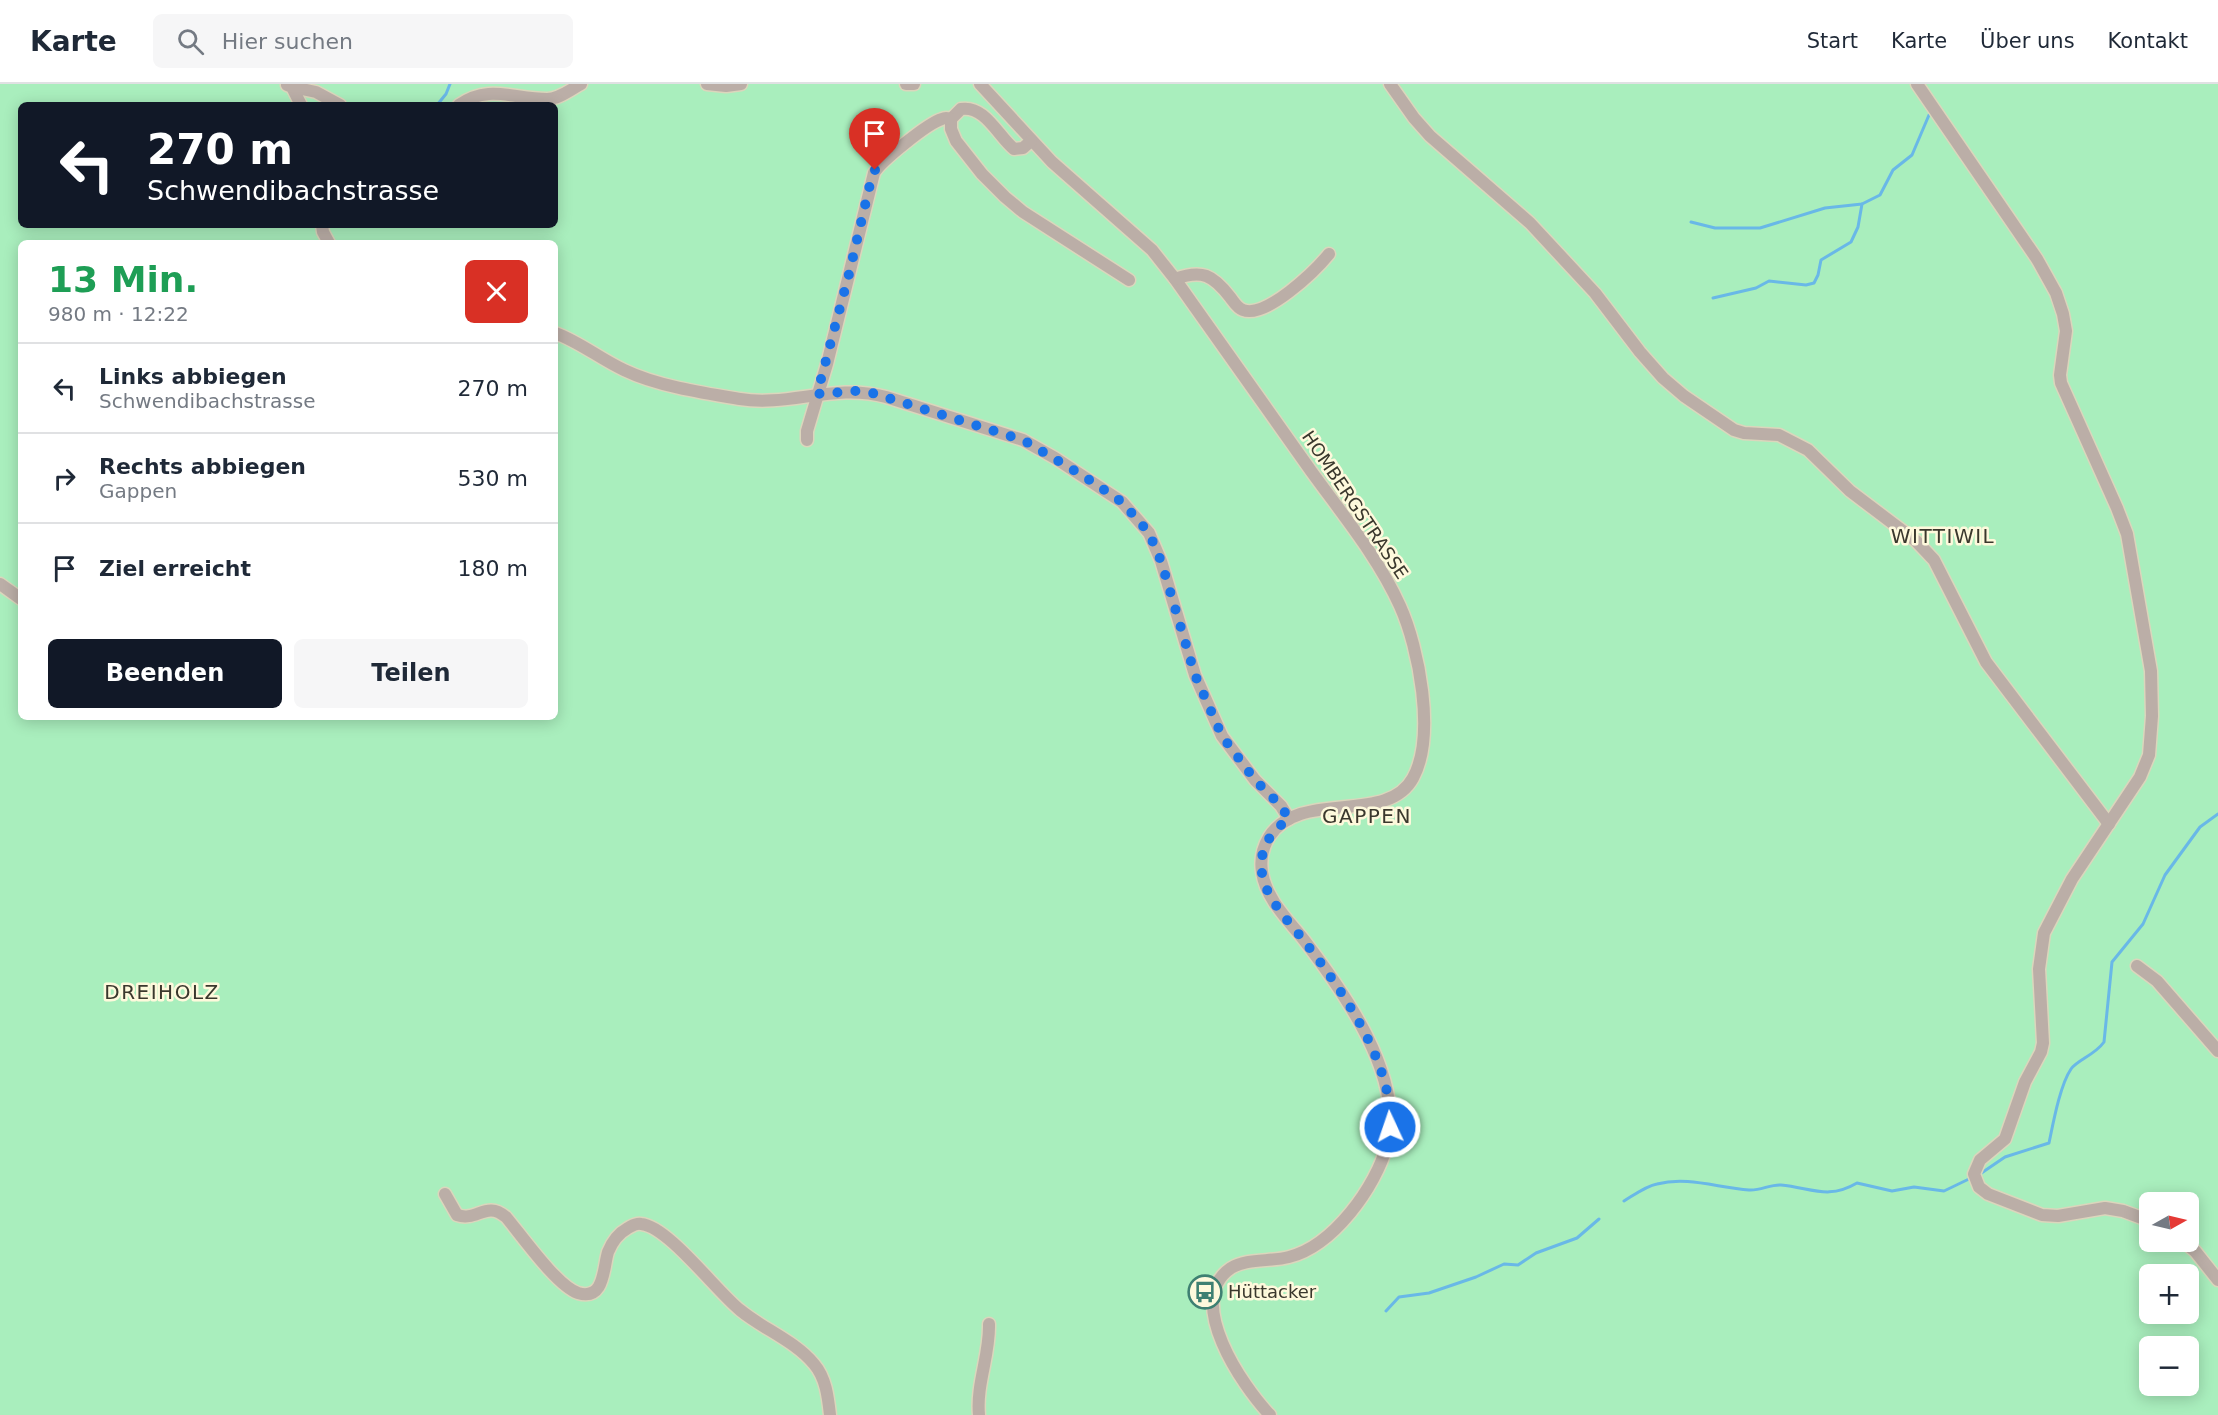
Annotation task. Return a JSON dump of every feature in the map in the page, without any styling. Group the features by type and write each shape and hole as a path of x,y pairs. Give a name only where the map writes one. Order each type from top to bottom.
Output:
{"street":[{"path":"462,102 469,95 486,88 500,88 548,99 562,95 581,84"},
{"path":"706,84 726,86 741,84"},
{"path":"906,84 914,84"},
{"name":"HOMBERGSTRASSE","path":"980,84 1031,141 1072,181 1152,250 1175,279 1372,557 1402,610 1418,661 1423,703 1423,739 1418,768 1410,783 1400,793 1388,799 1310,811 1289,819 1275,830 1263,850 1261,864 1266,887 1275,903 1335,983 1360,1024 1384,1080 1391,1119 1386,1149 1375,1175 1360,1199 1339,1224 1322,1240 1302,1253 1237,1265 1226,1272 1217,1285 1213,1303 1215,1320 1229,1358 1248,1389 1270,1415"},
{"path":"1389,84 1421,127 1530,223 1595,293 1653,368 1674,388 1734,430 1749,434 1779,435 1803,446 1857,496 1916,541 1934,560 1986,662 2109,824"},
{"path":"1917,84 2037,259 2056,293 2066,331 2060,375 2063,390 2127,534 2151,671 2149,755 2144,768 2072,879 2046,926 2039,969 2043,1043 2041,1052 2025,1082 2005,1139 1980,1160 1975,1178 1981,1189 1992,1196 2042,1215 2058,1216 2105,1208 2139,1217"},
{"path":"289,86 299,102"},
{"path":"289,86 316,92 334,102"},
{"path":"807,440 874,173 882,163 931,125 942,119 951,119 961,109 971,109 980,113 1014,149 1023,148 1031,141"},
{"path":"951,119 951,129 956,141 982,174 1005,197 1023,212 1129,280"},
{"path":"1175,279 1198,273 1212,278 1236,305 1242,310 1251,312 1284,296 1318,267 1329,254"},
{"path":"558,335 575,340 623,370 668,384 751,400 856,391 872,393 1023,440 1122,502 1149,533 1161,561 1195,675 1222,736 1255,780 1281,806 1289,819"},
{"path":"0,584 18,597"},
{"path":"2137,966 2157,981 2218,1051"},
{"path":"445,1194 457,1215 463,1217 489,1209 498,1210 555,1276 578,1293 589,1294 601,1285 608,1252 621,1232 636,1224 654,1229 690,1259 738,1308 814,1363 825,1383 830,1415"},
{"path":"2195,1252 2218,1280"},
{"path":"979,1415 979,1396 989,1346 989,1324"}],"green space":[{"path":"0,84 2218,84 2218,1415 0,1415"}],"waterway":[{"path":"439,102 450,84"},
{"path":"1691,222 1715,228 1760,228 1825,208 1862,204 1880,195 1893,170 1912,155 1929,115"},
{"path":"1713,298 1756,288 1769,281 1806,285 1814,283 1821,260 1851,242 1858,227 1862,204"},
{"path":"1980,1174 2005,1157 2049,1143 2057,1105 2067,1076 2074,1066 2104,1042 2112,962 2143,924 2165,875 2200,827 2218,814"},
{"path":"1624,1201 1657,1184 1680,1181 1749,1190 1781,1185 1828,1192 1847,1188 1857,1183 1892,1191 1914,1187 1944,1191 1971,1178"},
{"path":"1386,1311 1399,1297 1429,1293 1476,1277 1504,1264 1518,1265 1536,1253 1577,1238 1599,1219"}],"place":[{"name":"Hüttacker","path":"1205,1292"}],"district":[{"name":"WITTIWIL","path":"1943,536"},
{"name":"GAPPEN","path":"1367,816"},
{"name":"DREIHOLZ","path":"162,992"}],"route":[{"path":"875,170 827,364 817,394 856,391 872,393 1023,440 1122,502 1149,533 1161,561 1195,675 1222,736 1255,780 1281,806 1289,819 1269,836 1263,850 1261,864 1263,880 1275,903 1335,983 1360,1024 1388,1092 1390,1127"}]}
